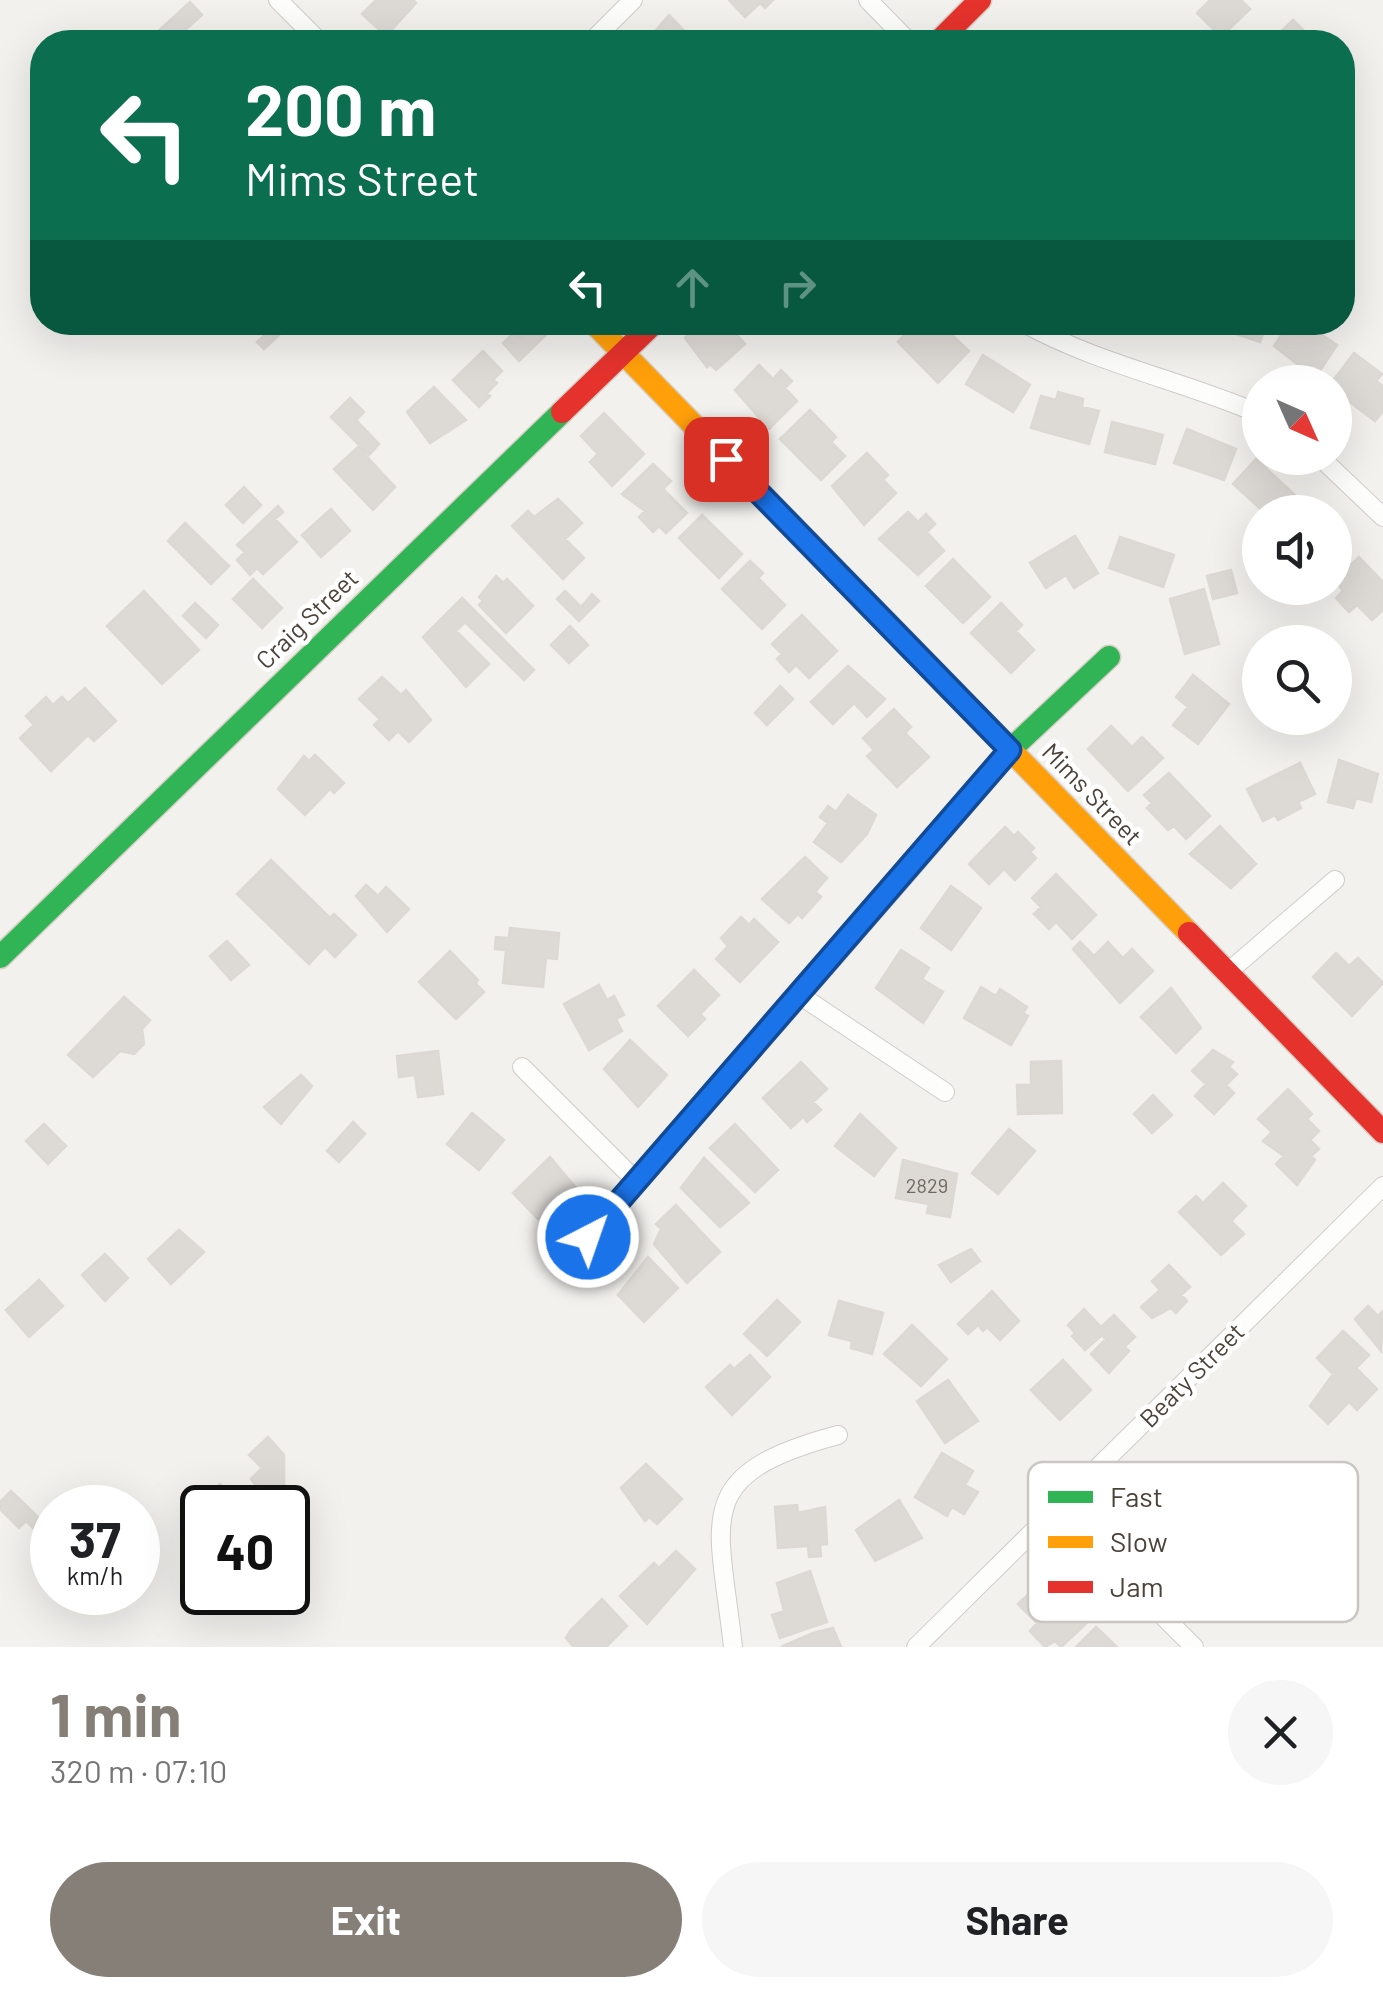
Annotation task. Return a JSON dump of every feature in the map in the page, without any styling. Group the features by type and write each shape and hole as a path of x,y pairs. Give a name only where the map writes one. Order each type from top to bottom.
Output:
{"street":[{"path":"278,0 308,30"},
{"path":"603,30 633,0"},
{"path":"868,0 897,30"},
{"path":"950,30 980,0"},
{"name":"Mims Street","path":"605,335 1383,1132"},
{"name":"Craig Street","path":"0,958 642,335"},
{"path":"1045,335 1068,348 1209,392 1242,406"},
{"path":"1339,475 1383,517"},
{"path":"588,1237 1010,750 1109,657"},
{"path":"1228,972 1335,880"},
{"path":"798,994 944,1092"},
{"path":"522,1067 636,1182"},
{"name":"Beaty Street","path":"1104,1462 1383,1186"},
{"path":"733,1647 719,1515 730,1491 780,1451 838,1435"},
{"name":"Beaty Street","path":"916,1647 1028,1537"},
{"path":"1169,1622 1194,1647"}],"building":[{"path":"376,0 416,3 391,30 379,30 362,14"},
{"path":"773,0 765,8 760,3 745,17 730,1"},
{"path":"1210,0 1241,0 1250,9 1228,30 1214,30 1197,13"},
{"path":"190,2 202,15 185,30 159,30"},
{"path":"669,15 683,30 656,30"},
{"path":"1293,20 1303,30 1283,30"},
{"path":"265,335 279,335 264,349 257,342"},
{"path":"512,335 524,340 519,335 546,335 519,361 503,343"},
{"path":"737,335 745,344 716,370 710,364 707,367 685,338"},
{"path":"904,335 952,335 969,351 938,383 898,342"},
{"path":"1239,335 1262,335 1260,342"},
{"path":"1281,335 1322,335 1337,345 1324,365 1298,365 1274,346"},
{"path":"483,351 502,371 493,380 497,383 487,393 490,396 479,407 453,380"},
{"path":"1354,353 1382,374 1376,381 1383,386 1383,411 1375,421 1352,404 1352,365 1345,365"},
{"path":"983,355 1030,385 1013,412 966,384"},
{"path":"759,365 773,379 781,370 792,381 785,388 797,401 769,429 735,390"},
{"path":"434,387 466,420 430,443 407,412"},
{"path":"1058,392 1083,399 1082,407 1099,411 1089,444 1031,428 1041,396 1056,400"},
{"path":"350,398 364,412 356,420 379,444 369,455 331,417"},
{"path":"810,410 836,437 831,442 845,456 821,480 780,439"},
{"path":"604,413 644,454 612,486 590,462 598,454 581,436"},
{"path":"1112,422 1163,435 1155,464 1105,452"},
{"path":"1187,429 1236,449 1224,480 1174,463"},
{"path":"358,447 395,487 373,510 334,469"},
{"path":"867,453 888,475 883,480 896,493 864,525 832,486"},
{"path":"653,464 671,481 663,489 687,513 666,533 659,526 653,532 639,517 645,511 622,494"},
{"path":"1242,474 1273,475 1295,495 1245,495 1233,484"},
{"path":"244,487 261,505 243,523 226,505"},
{"path":"558,499 582,523 565,539 584,558 563,579 512,526 528,511 534,517"},
{"path":"278,506 283,512 275,519 297,542 263,574 257,568 250,575 237,560 245,552 237,545"},
{"path":"331,509 350,531 321,557 302,535"},
{"path":"908,512 918,522 926,514 935,524 927,532 944,551 918,575 879,539"},
{"path":"702,515 742,554 719,578 679,538"},
{"path":"185,523 229,566 211,584 168,541"},
{"path":"1075,536 1098,573 1074,588 1066,575 1046,588 1030,563"},
{"path":"1120,537 1174,555 1163,587 1109,568"},
{"path":"1359,557 1383,582 1383,610 1372,620 1357,605 1349,612 1342,605 1352,605 1352,564"},
{"path":"953,559 990,597 963,623 926,586"},
{"path":"750,561 763,573 758,578 785,605 762,629 722,589"},
{"path":"1231,570 1237,593 1213,599 1207,576"},
{"path":"496,576 503,583 507,579 533,606 506,633 479,605 483,601 479,597"},
{"path":"253,579 282,608 262,628 233,599"},
{"path":"1204,589 1219,644 1185,654 1170,599"},
{"path":"144,591 199,650 162,684 107,626"},
{"path":"565,591 581,607 592,594 599,601 579,621 557,599"},
{"path":"462,598 534,670 524,680 465,622 456,631 489,664 466,687 423,637"},
{"path":"195,603 218,625 206,638 183,616"},
{"path":"1001,603 1022,625 1016,631 1034,650 1011,673 971,633"},
{"path":"802,615 837,651 809,678 796,665 789,672 777,659 782,654 772,644"},
{"path":"570,626 588,645 569,663 551,645"},
{"path":"848,666 885,699 867,717 854,703 833,724 811,702"},
{"path":"1193,675 1229,704 1198,744 1173,725 1188,707 1176,697"},
{"path":"382,677 401,695 406,690 431,720 409,742 398,731 389,740 374,725 380,719 359,699"},
{"path":"780,686 793,699 767,725 755,713"},
{"path":"85,688 116,721 94,741 88,735 51,771 20,738 34,725 26,716 46,697 53,705 62,697 68,703"},
{"path":"894,709 911,727 905,733 929,757 897,787 867,756 874,750 863,738"},
{"path":"1111,726 1132,747 1142,737 1163,758 1128,791 1088,749"},
{"path":"315,755 344,783 334,793 330,789 305,815 278,789 304,756 309,761"},
{"path":"1339,760 1378,774 1371,802 1356,798 1353,808 1328,802"},
{"path":"1300,763 1315,794 1298,802 1301,808 1278,820 1275,815 1263,821 1247,789"},
{"path":"1169,773 1210,816 1186,839 1174,826 1168,830 1147,808 1152,803 1144,795"},
{"path":"848,795 876,815 867,834 841,862 814,842 828,823 820,817 828,806 836,812"},
{"path":"1220,826 1256,864 1231,888 1190,854"},
{"path":"1005,827 1014,836 1018,832 1034,848 1030,852 1036,858 1015,880 1004,869 989,884 969,864"},
{"path":"805,857 827,878 815,892 821,897 802,918 798,914 789,923 762,899"},
{"path":"271,860 330,918 334,914 356,935 335,957 325,947 309,964 237,894"},
{"path":"1056,874 1096,915 1072,939 1056,922 1049,929 1034,914 1041,907 1032,898"},
{"path":"366,885 378,896 386,887 409,909 387,932 356,896"},
{"path":"951,886 981,908 951,950 921,928"},
{"path":"741,917 749,925 754,919 778,942 740,982 716,959 728,946 721,938"},
{"path":"510,928 559,933 557,959 546,958 543,987 503,983 506,950 495,949 496,937 509,938"},
{"path":"227,941 249,965 231,980 210,956"},
{"path":"1080,942 1094,956 1108,942 1123,958 1132,949 1153,971 1120,1003 1073,949"},
{"path":"901,950 929,968 922,979 943,992 923,1023 876,988"},
{"path":"450,951 478,980 475,983 484,992 456,1019 419,982"},
{"path":"1336,953 1349,966 1358,958 1383,983 1352,1016 1313,977"},
{"path":"694,970 719,995 700,1014 705,1019 688,1036 658,1006"},
{"path":"599,985 607,1000 614,996 624,1015 616,1019 622,1031 589,1050 564,1004"},
{"path":"981,987 996,996 1000,989 1027,1007 1023,1013 1028,1016 1011,1045 964,1018"},
{"path":"1171,988 1201,1028 1176,1053 1141,1017"},
{"path":"124,997 150,1020 142,1029 144,1044 134,1054 120,1051 93,1077 68,1055"},
{"path":"630,1040 667,1075 638,1107 604,1069"},
{"path":"1213,1050 1233,1062 1229,1067 1237,1074 1226,1085 1234,1093 1214,1114 1195,1096 1206,1084 1192,1071"},
{"path":"438,1051 443,1094 418,1097 415,1075 399,1077 397,1056"},
{"path":"1061,1061 1062,1113 1018,1114 1017,1085 1031,1085 1031,1062"},
{"path":"801,1062 827,1089 813,1102 821,1110 807,1122 803,1117 791,1128 763,1098"},
{"path":"301,1075 312,1086 281,1124 264,1107"},
{"path":"1288,1089 1312,1114 1307,1119 1319,1131 1310,1140 1319,1149 1311,1156 1315,1160 1297,1185 1276,1164 1284,1156 1263,1141 1272,1132 1258,1119"},
{"path":"1153,1095 1172,1115 1152,1133 1134,1114"},
{"path":"472,1113 504,1140 479,1170 447,1144"},
{"path":"860,1114 896,1148 874,1176 835,1146"},
{"path":"353,1122 365,1134 339,1162 327,1151"},
{"path":"44,1124 66,1146 48,1164 26,1141"},
{"path":"735,1124 778,1170 755,1192 710,1148"},
{"path":"1009,1129 1035,1151 998,1194 972,1173"},
{"path":"550,1157 576,1188 538,1219 513,1193"},
{"path":"704,1158 749,1203 720,1227 681,1188"},
{"path":"903,1160 957,1174 950,1217 927,1213 929,1204 896,1198"},
{"path":"1223,1183 1246,1206 1231,1221 1244,1234 1221,1255 1179,1212 1196,1196 1203,1203"},
{"path":"676,1205 720,1252 687,1283 654,1244 661,1229 656,1224"},
{"path":"179,1230 204,1252 171,1284 148,1259"},
{"path":"971,1249 980,1261 951,1282 939,1265"},
{"path":"105,1254 128,1278 105,1301 82,1275"},
{"path":"648,1257 678,1288 644,1322 618,1295"},
{"path":"1169,1265 1190,1287 1181,1295 1187,1301 1176,1313 1171,1308 1152,1318 1141,1307 1160,1290 1152,1281"},
{"path":"39,1280 63,1306 29,1337 6,1310"},
{"path":"992,1291 1019,1321 1000,1340 987,1327 983,1331 978,1325 968,1334 958,1324"},
{"path":"777,1300 800,1322 767,1356 744,1334"},
{"path":"839,1301 883,1313 872,1354 851,1348 852,1341 829,1335"},
{"path":"1368,1306 1378,1316 1383,1311 1381,1351 1355,1319"},
{"path":"1084,1309 1101,1327 1114,1315 1135,1337 1124,1347 1129,1351 1109,1373 1091,1354 1106,1339 1102,1335 1085,1350 1072,1336 1075,1333 1068,1325"},
{"path":"912,1325 947,1359 921,1386 884,1354"},
{"path":"1343,1331 1369,1355 1356,1368 1377,1389 1357,1410 1349,1402 1328,1424 1310,1406 1333,1374 1317,1358"},
{"path":"750,1355 770,1377 732,1415 706,1387 730,1365 734,1369"},
{"path":"1063,1360 1091,1390 1060,1420 1031,1390"},
{"path":"948,1380 978,1421 945,1443 917,1401"},
{"path":"268,1437 284,1455 284,1485 256,1485 251,1479 262,1468 249,1455"},
{"path":"942,1453 973,1471 965,1485 978,1492 964,1514 952,1507 947,1516 915,1497"},
{"path":"646,1464 682,1499 657,1524 649,1517 645,1521 621,1488"},
{"path":"11,1491 30,1509 30,1525 26,1521 19,1528 0,1509 0,1502"},
{"path":"899,1500 922,1538 875,1561 856,1530"},
{"path":"797,1505 798,1513 825,1507 827,1544 820,1545 821,1556 809,1557 808,1546 778,1548 775,1507"},
{"path":"676,1551 695,1569 647,1624 620,1596 654,1563 659,1568"},
{"path":"810,1571 827,1622 780,1638 772,1615 784,1611 777,1583"},
{"path":"1028,1594 1028,1614 1018,1604"},
{"path":"602,1599 627,1626 606,1647 574,1647 566,1638 570,1631"},
{"path":"1088,1622 1061,1647 1055,1641 1045,1647 1030,1631 1037,1623"},
{"path":"1096,1627 1117,1647 1076,1647"},
{"path":"833,1628 841,1647 781,1647 813,1633"}],"traffic: fast":[{"path":"0,957 562,412"},
{"path":"906,871 1010,750 1109,657"}],"traffic: slow":[{"path":"606,335 1189,933"}],"traffic: jam":[{"path":"950,30 980,0"},
{"path":"562,412 642,335"},
{"path":"588,1237 906,871"},
{"path":"1189,933 1383,1132"}],"route":[{"path":"588,1237 1010,750 726,459"}]}
